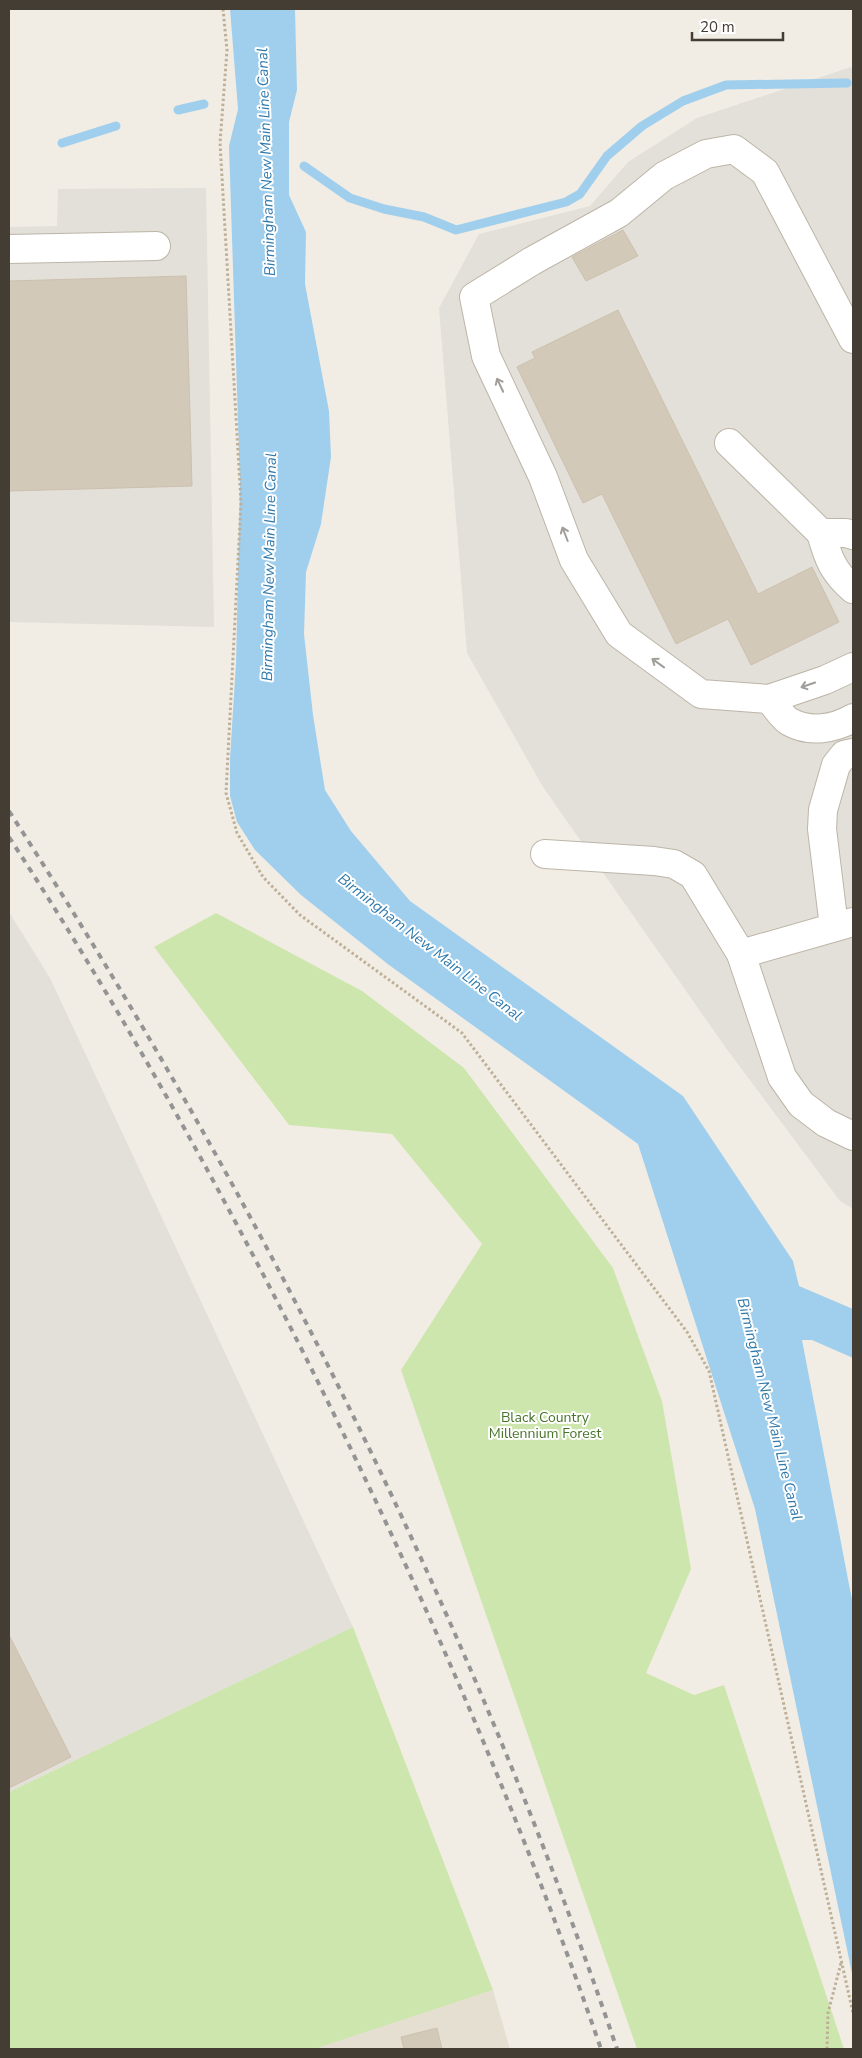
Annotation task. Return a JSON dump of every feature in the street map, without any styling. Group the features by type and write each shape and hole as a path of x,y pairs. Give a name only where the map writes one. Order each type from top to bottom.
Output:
{"lane":[{"path":"853,339 765,172 734,150 706,154 664,176 619,213 532,261 474,297 486,356 543,477 574,560 619,634 701,694 768,699 825,680 853,667"},
{"path":"9,249 156,246"},
{"path":"729,443 821,533 828,560 841,579 853,589"},
{"path":"821,533 846,533 853,535"},
{"path":"768,699 788,721 814,730 845,723 853,718"},
{"path":"741,954 844,924 822,829 823,810 836,765 844,755 853,753"},
{"path":"545,854 654,861 674,864 693,875 741,954 782,1077 801,1104 826,1123 853,1136"}],"path":[{"path":"223,9 227,50 220,143 241,503 226,793 237,832 263,877 300,915 462,1033 687,1332 709,1371 853,2013"},
{"path":"827,2049 828,2013 841,1963"}],"shaded area":[{"path":"851,67 853,71 853,1209 840,1201 726,1048 543,787 467,653 439,308 479,234 590,206 628,162 697,118"},
{"path":"206,188 214,627 9,622 9,227 57,226 58,189"},
{"path":"9,912 50,978 353,1627 9,1792"},
{"path":"493,1990 510,2049 314,2049 315,2048"}],"green space":[{"name":"Black Country Millennium Forest","path":"216,913 362,991 464,1068 613,1268 662,1401 691,1569 646,1673 694,1695 724,1685 844,2049 637,2049 401,1370 482,1244 392,1134 289,1125 154,947"},
{"path":"353,1627 493,1990 314,2049 9,2049 9,1792"}],"water":[{"name":"Birmingham New Main Line Canal","path":"230,9 295,9 297,90 289,122 289,195 306,232 305,284 329,411 331,457 321,524 306,572 304,634 313,715 325,790 351,831 410,901 683,1096 793,1261 799,1286 853,1309 853,1358 812,1340 802,1340 853,1605 853,1978 755,1509 638,1144 389,965 301,895 255,850 237,822 230,796 230,758 236,663 240,484 229,146 238,109"}],"building":[{"path":"623,230 638,256 586,281 572,257"},
{"path":"186,276 192,486 9,491 9,281"},
{"path":"618,310 758,594 812,567 839,622 751,665 728,619 676,644 602,494 583,503 517,367 535,358 532,352"},
{"path":"9,1635 71,1757 9,1788"},
{"path":"437,2028 442,2049 404,2049 401,2037"}],"waterway":[{"path":"304,166 350,198 384,209 424,217 456,230 566,202 580,194 607,156 642,126 683,101 726,85 847,83"},
{"path":"178,110 204,104"},
{"path":"62,143 116,126"}],"railway":[{"path":"9,811 101,957 189,1107 272,1258 351,1412 426,1568 495,1726 559,1887 617,2049"},
{"path":"9,837 89,964 201,1158 271,1289 347,1441 427,1611 501,1784 536,1872 601,2049"}]}
